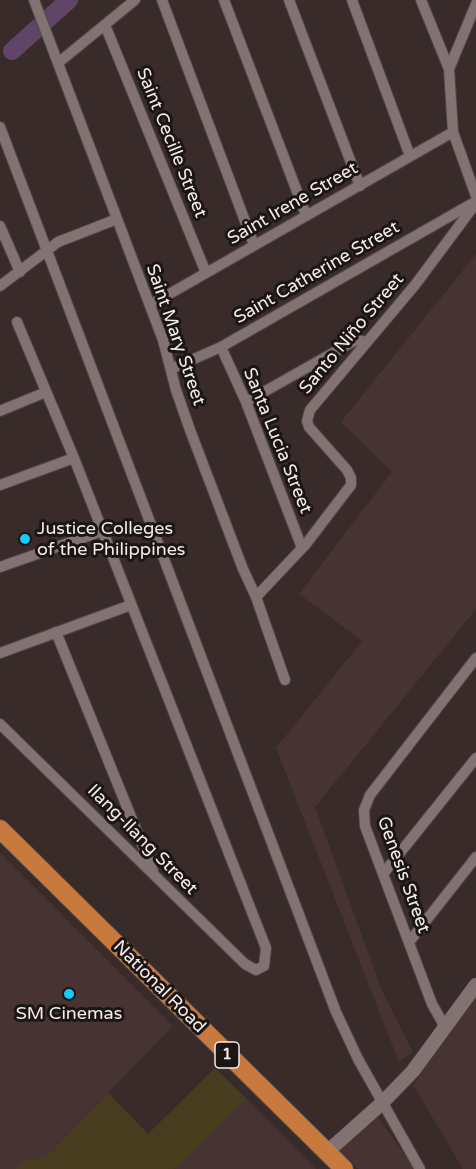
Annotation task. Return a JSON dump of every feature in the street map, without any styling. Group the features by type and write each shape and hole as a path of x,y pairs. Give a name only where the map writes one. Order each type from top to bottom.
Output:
{"highway":[{"name":"National Road","path":"0,829 344,1169"}],"street":[{"name":"Saint Mary Street","path":"34,0 163,340 190,430 256,597 285,680"},
{"path":"58,63 135,0"},
{"path":"162,0 254,245"},
{"path":"224,0 306,215"},
{"path":"289,0 360,186"},
{"path":"352,0 410,156"},
{"path":"421,0 449,69 453,132 476,196"},
{"path":"449,69 475,3"},
{"name":"Saint Cecille Street","path":"105,25 206,273"},
{"path":"0,127 336,1012 358,1059 420,1169"},
{"name":"Saint Irene Street","path":"150,305 453,132"},
{"name":"Santo Niño Street","path":"256,597 302,548 351,485 347,470 312,431 307,421 310,410 415,285 476,202"},
{"name":"Saint Catherine Street","path":"171,369 221,347 476,202"},
{"path":"0,286 58,242 117,219"},
{"path":"0,226 20,272"},
{"path":"0,653 131,604 74,458 17,322"},
{"path":"246,402 354,341 366,342"},
{"name":"Santa Lucia Street","path":"221,347 246,402 302,548"},
{"path":"0,411 45,392"},
{"path":"0,485 74,458"},
{"path":"0,567 102,531"},
{"name":"Ilang-Ilang Street","path":"0,724 245,964 256,970 264,966 266,948 131,604"},
{"path":"56,632 155,876"},
{"name":"Genesis Street","path":"445,1027 432,1004 383,874 365,825 364,810 366,802 472,672 476,658"},
{"path":"383,874 476,758"},
{"path":"119,839 135,829"},
{"path":"410,941 476,857"},
{"path":"327,1152 382,1103 413,1071 476,985"}],"shaded area":[{"path":"476,254 476,609 315,807 382,991 413,1052 399,1062 276,748 362,641 299,594 392,472 341,422"},
{"path":"0,853 173,1026 44,1158 24,1159 15,1169 0,1169"},
{"path":"476,995 476,1169 463,1169 413,1085"},
{"path":"215,1068 246,1098 175,1169 15,1169 24,1159 44,1158 108,1093 148,1134"},
{"path":"246,1098 316,1169 175,1169 204,1139"},
{"path":"376,1115 415,1169 359,1169 339,1151"}],"waterway":[{"path":"12,51 69,0"}],"place":[{"name":"Justice Colleges of the Philippines","path":"25,539"},
{"name":"SM Cinemas","path":"69,994"}]}
